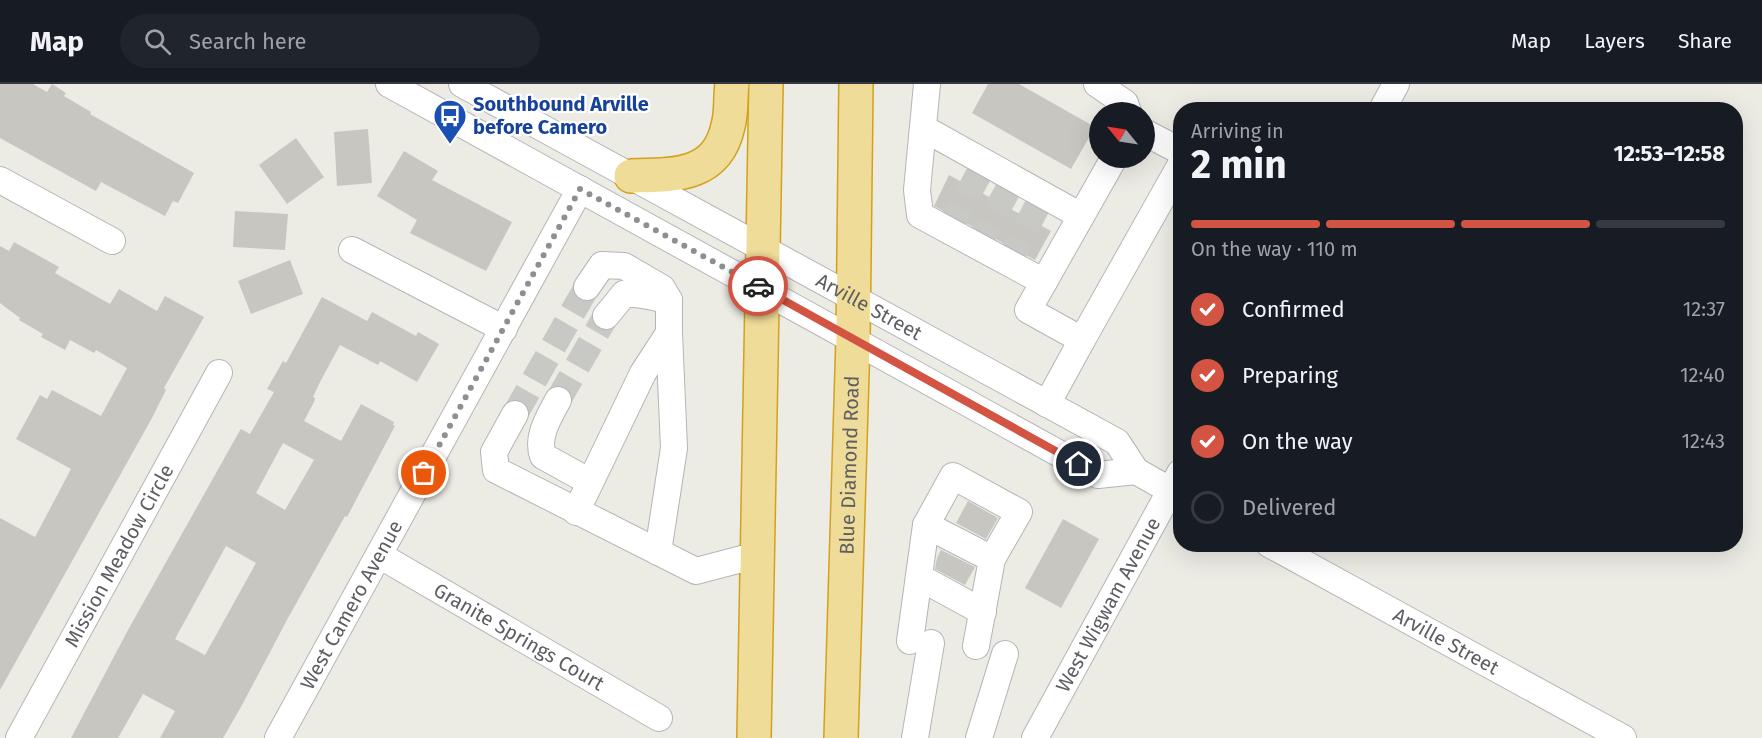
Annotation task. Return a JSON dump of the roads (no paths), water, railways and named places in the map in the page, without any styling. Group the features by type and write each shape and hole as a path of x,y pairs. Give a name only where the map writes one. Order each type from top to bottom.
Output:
{"highway":[{"path":"631,176 684,173 707,162 723,145 729,124 732,84"},
{"path":"754,738 766,84"},
{"name":"Blue Diamond Road","path":"841,738 853,339 856,84"}],"street":[{"name":"Arville Street","path":"389,84 1098,475 1136,471 1173,485"},
{"name":"Arville Street","path":"462,84 1117,442 1136,471"},
{"path":"927,84 917,190 920,214 1044,282"},
{"path":"1097,84 1122,102"},
{"path":"1386,102 1396,84"},
{"path":"923,128 1081,216"},
{"path":"1155,138 1173,147"},
{"path":"1082,340 1028,310 1108,168"},
{"path":"1047,404 1173,178"},
{"path":"0,180 112,241"},
{"name":"West Camero Avenue","path":"278,738 580,189"},
{"path":"352,250 504,329"},
{"path":"587,287 602,265 624,266 662,288 669,300 674,448 658,552"},
{"path":"606,315 624,294 637,293 655,299 669,300"},
{"path":"576,512 643,372 669,333"},
{"name":"Mission Meadow Circle","path":"19,738 219,373"},
{"path":"558,400 543,432 540,449 543,456 590,482"},
{"path":"515,414 494,452 496,470 696,571 758,555"},
{"path":"915,738 920,642 919,577 926,525 952,476 1019,512 992,559 976,646"},
{"name":"West Wigwam Avenue","path":"1035,738 1173,494"},
{"path":"926,525 992,559"},
{"name":"Arville Street","path":"1284,552 1623,738"},
{"name":"Granite Springs Court","path":"379,555 659,717"},
{"path":"919,577 983,612"},
{"path":"979,738 1005,654"}],"tunnel":[{"path":"948,230 985,163"},
{"path":"977,246 1014,179"},
{"path":"1008,263 1043,195"},
{"path":"515,414 587,287"},
{"path":"558,400 606,316"}],"place":[{"name":"Southbound Arville before Camero","path":"450,145"}]}
